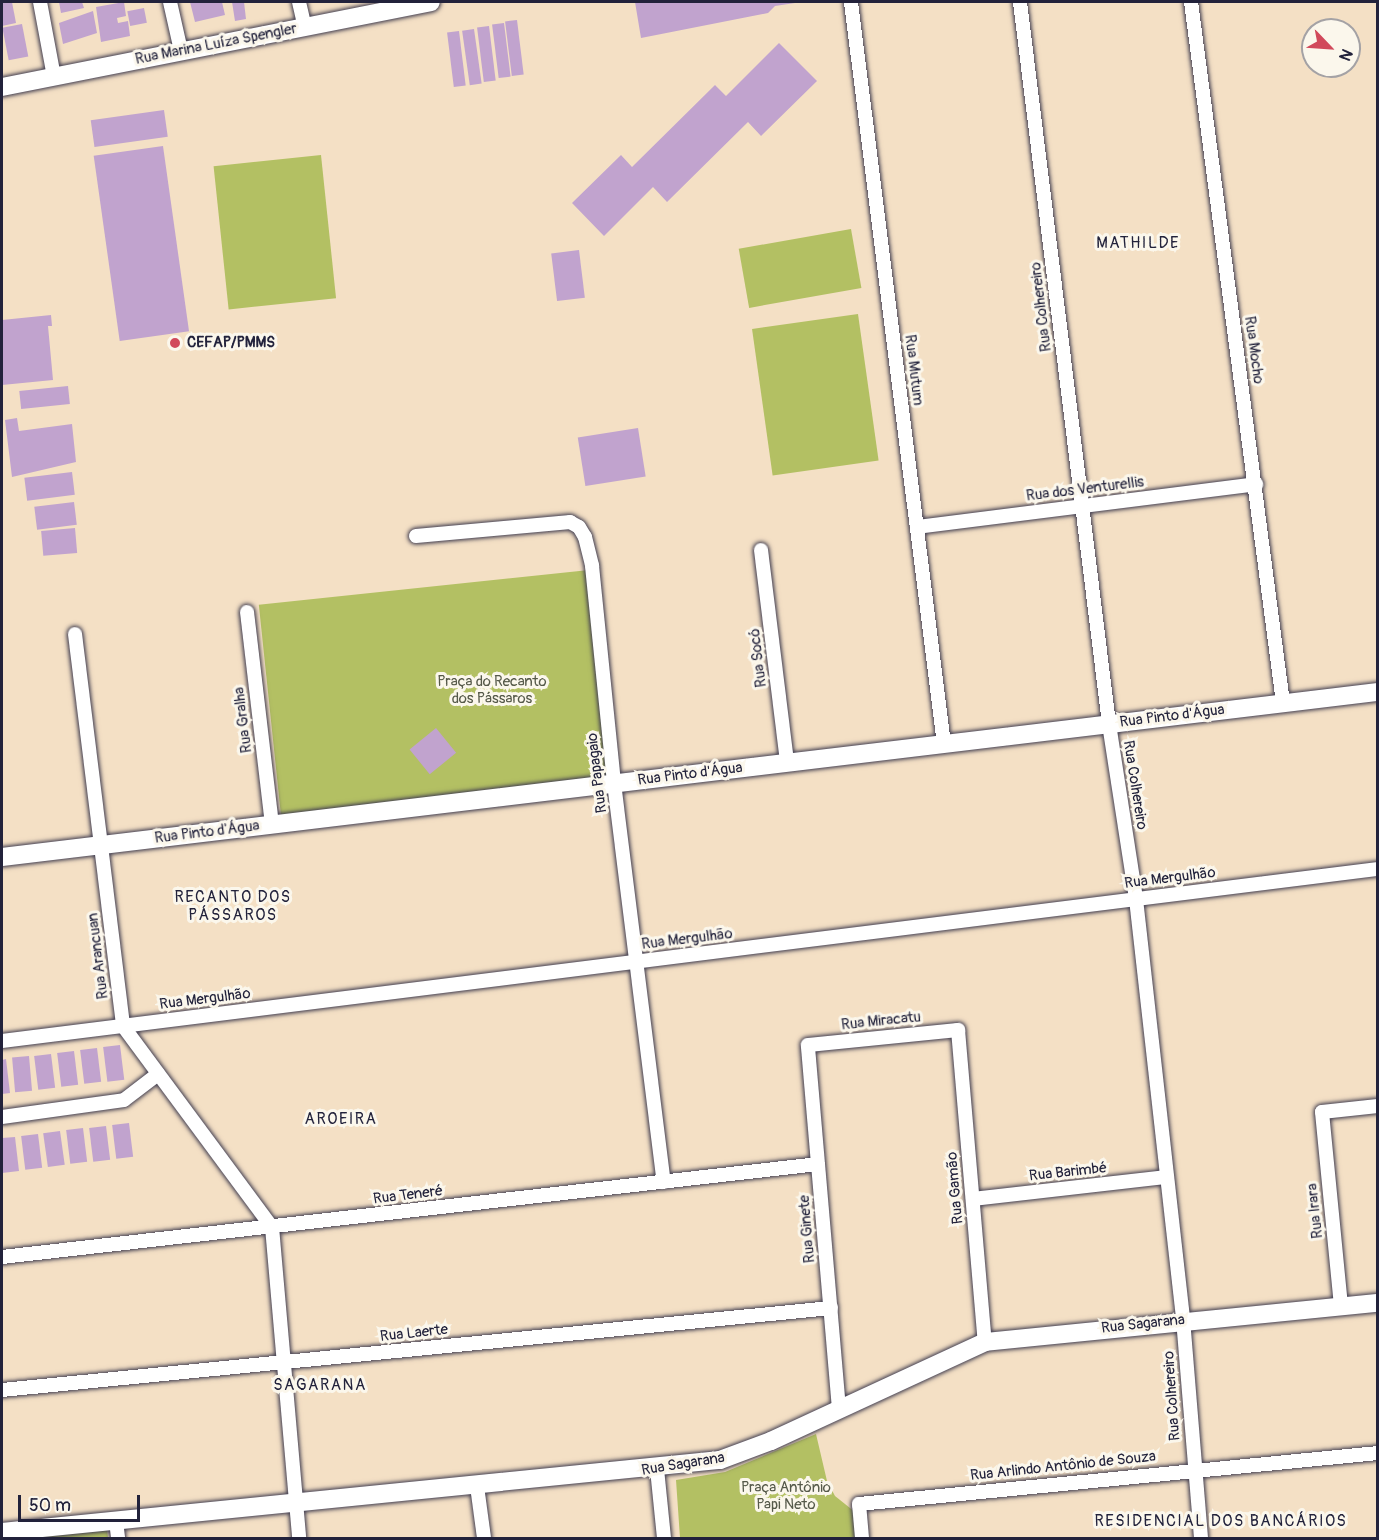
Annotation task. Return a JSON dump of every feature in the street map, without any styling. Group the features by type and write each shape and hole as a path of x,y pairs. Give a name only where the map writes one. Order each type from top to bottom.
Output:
{"street":[{"path":"40,2 54,77"},
{"path":"170,2 181,51"},
{"path":"299,2 304,27"},
{"name":"Rua Marina Luíza Spengler","path":"2,87 429,2"},
{"name":"Rua Mutum","path":"851,2 944,744"},
{"name":"Rua Colhereiro","path":"1020,2 1109,724 1136,899 1183,1319 1201,1539"},
{"name":"Rua Mocho","path":"1191,2 1283,703"},
{"name":"Rua dos Venturellis","path":"917,527 1256,484"},
{"name":"Rua Papagaio","path":"416,536 570,522 579,527 592,566 614,783 664,1182"},
{"name":"Rua Socó","path":"761,550 787,762"},
{"name":"Rua Gralha","path":"247,612 272,824"},
{"name":"Rua Arancuan","path":"75,634 123,1026 272,1227"},
{"name":"Rua Pinto d'Água","path":"2,857 1377,692"},
{"name":"Rua Mergulhão","path":"2,1041 1377,869"},
{"name":"Rua Miracatu","path":"808,1045 958,1030"},
{"name":"Rua Gamão","path":"958,1030 985,1342"},
{"name":"Rua Ginete","path":"808,1045 839,1409"},
{"path":"2,1117 124,1100 158,1074"},
{"name":"Rua Irara","path":"1341,1306 1322,1112 1377,1106"},
{"name":"Rua Teneré","path":"2,1257 818,1164"},
{"name":"Rua Barimbé","path":"973,1199 1167,1177"},
{"path":"272,1227 299,1539"},
{"name":"Rua Sagarana","path":"2,1532 117,1530 296,1504 657,1469 720,1460 839,1409 985,1342 1183,1319 1377,1302"},
{"name":"Rua Laerte","path":"2,1390 831,1308"},
{"name":"Rua Arlindo Antônio de Souza","path":"862,1539 859,1504 1194,1468 1377,1453"},
{"path":"657,1469 664,1539"},
{"path":"477,1486 484,1539"}],"green space":[{"path":"321,155 336,298 229,310 214,166"},
{"path":"851,229 861,288 749,308 739,249"},
{"path":"858,314 879,461 773,475 752,329"},
{"name":"Praça do Recanto dos Pássaros","path":"589,570 611,781 281,816 259,605"},
{"name":"Praça Antônio Papi Neto","path":"816,1434 827,1481 835,1496 855,1512 858,1538 680,1538 676,1480 725,1472"},
{"path":"107,1529 108,1538 2,1538"}],"building":[{"path":"12,2 16,23 2,26 2,3"},
{"path":"59,2 82,2 84,8 61,13"},
{"path":"124,2 126,16 117,18 118,23 128,21 130,36 101,42 96,7"},
{"path":"190,2 222,2 225,15 195,22"},
{"path":"232,2 244,2 246,19 235,21"},
{"path":"635,2 795,3 775,6 768,13 641,38"},
{"path":"144,8 147,23 130,26 127,11"},
{"path":"93,11 97,33 63,44 59,23"},
{"path":"517,20 524,75 512,76 505,21"},
{"path":"504,23 511,77 499,78 492,24"},
{"path":"22,24 28,56 9,60 2,28"},
{"path":"489,26 496,81 484,82 477,27"},
{"path":"474,29 482,83 470,85 462,31"},
{"path":"459,31 466,86 454,87 447,32"},
{"path":"779,43 817,81 761,136 748,122 667,202 653,187 604,236 572,203 621,155 632,167 715,85 726,96"},
{"path":"164,110 168,137 94,147 91,120"},
{"path":"163,146 189,331 120,341 94,156"},
{"path":"579,250 585,298 557,301 551,253"},
{"path":"51,315 52,326 48,326 53,380 2,385 2,320"},
{"path":"68,386 70,404 21,409 19,391"},
{"path":"17,418 19,431 72,424 76,462 12,477 5,420"},
{"path":"638,428 646,476 585,486 578,438"},
{"path":"72,472 75,495 27,501 24,478"},
{"path":"74,502 77,525 37,530 34,507"},
{"path":"75,528 77,553 43,556 41,531"},
{"path":"436,728 456,753 430,774 410,749"},
{"path":"120,1045 124,1080 107,1082 103,1047"},
{"path":"97,1048 101,1082 84,1084 80,1050"},
{"path":"74,1051 78,1085 61,1087 57,1053"},
{"path":"51,1054 55,1088 38,1090 34,1056"},
{"path":"29,1056 32,1091 15,1092 12,1057"},
{"path":"6,1059 10,1093 2,1094 2,1060"},
{"path":"129,1123 133,1157 116,1159 112,1125"},
{"path":"106,1126 110,1160 93,1162 89,1128"},
{"path":"83,1128 87,1162 70,1164 66,1130"},
{"path":"60,1131 65,1165 48,1167 43,1133"},
{"path":"38,1134 42,1168 25,1170 21,1136"},
{"path":"15,1137 19,1171 2,1173 2,1138"}],"place":[{"name":"CEFAP/PMMS","path":"175,343"}],"district":[{"name":"MATHILDE","path":"1138,243"},
{"name":"RECANTO DOS PÁSSAROS","path":"233,906"},
{"name":"AROEIRA","path":"341,1119"},
{"name":"SAGARANA","path":"320,1385"},
{"name":"RESIDENCIAL DOS BANCÁRIOS","path":"1221,1521"}]}
